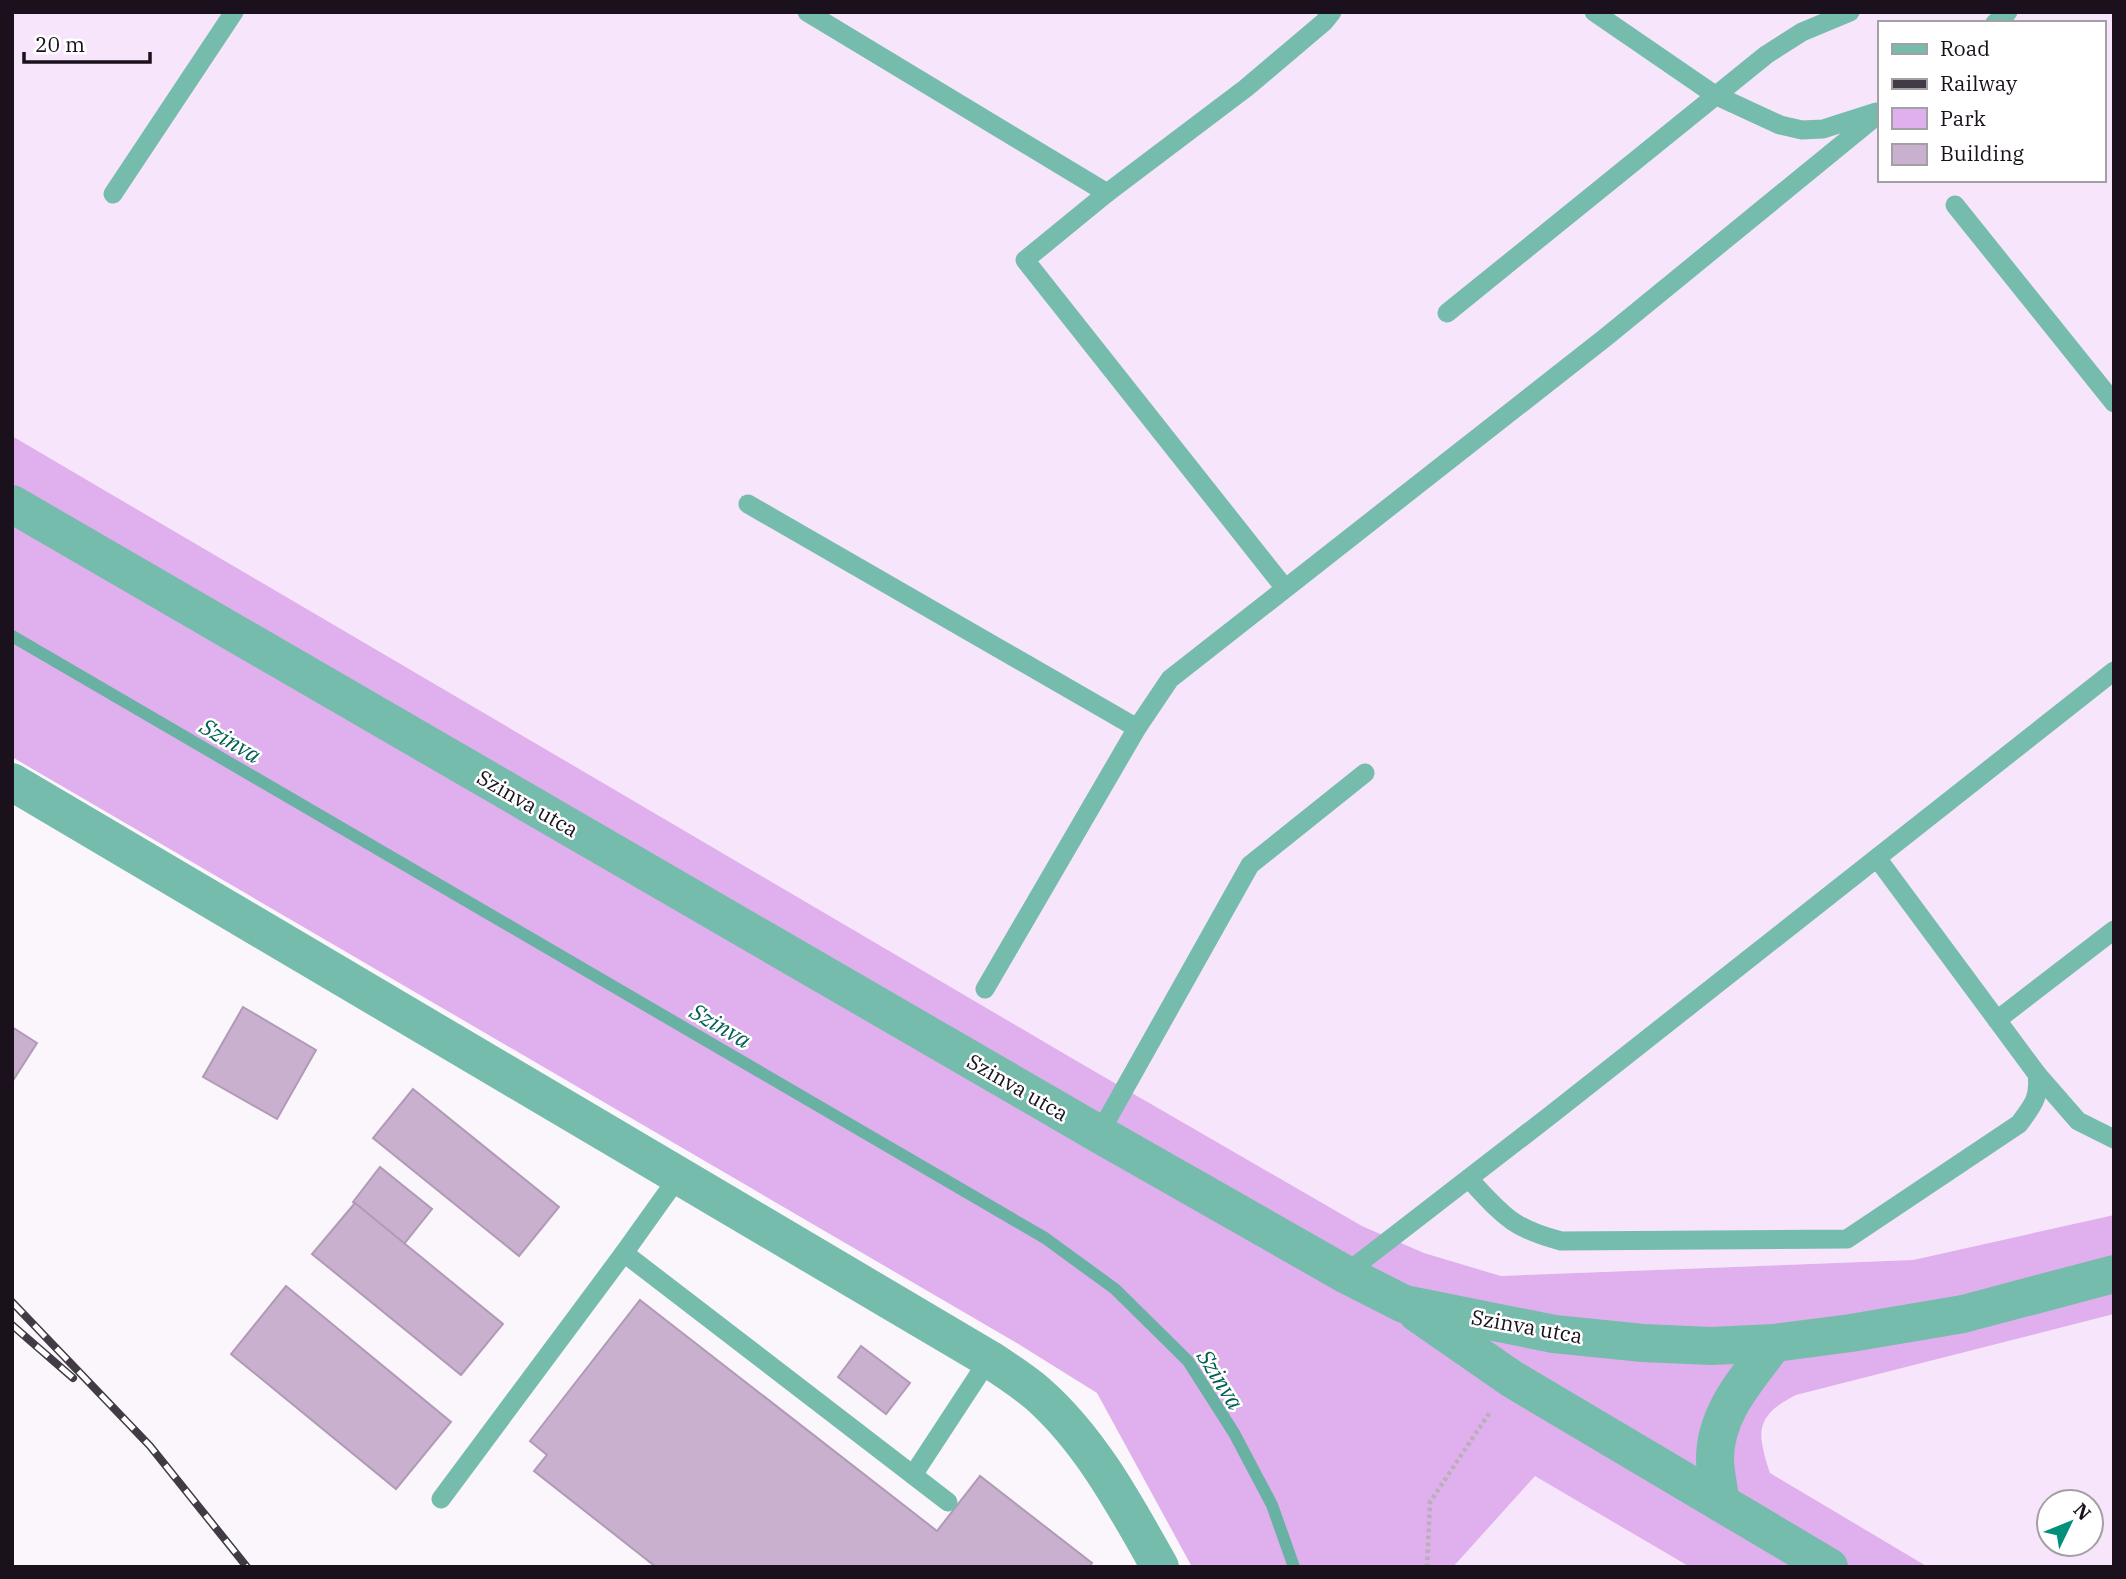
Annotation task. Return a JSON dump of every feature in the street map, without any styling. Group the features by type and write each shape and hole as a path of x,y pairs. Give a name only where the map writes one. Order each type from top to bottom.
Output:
{"street":[{"name":"Szinva utca","path":"12,503 1099,1134 1345,1274 1404,1304 1567,1335 1643,1343 1712,1346 1774,1343 1963,1314 2114,1274"},
{"path":"12,782 995,1362 1037,1394 1070,1426 1124,1503 1160,1567"},
{"path":"1404,1304 1512,1379 1829,1567"},
{"path":"1721,1503 1715,1459 1718,1432 1730,1402 1774,1343"}],"lane":[{"path":"113,194 234,12"},
{"path":"807,12 1107,193"},
{"path":"1284,587 1025,260 1107,193 1246,88 1324,22 1332,12"},
{"path":"1594,12 1715,95 1780,125 1802,130 1823,129 1878,112"},
{"path":"1447,313 1766,55 1802,32 1850,12"},
{"path":"985,989 1137,728 1170,679 1606,337 1878,113"},
{"path":"1955,205 2114,403"},
{"path":"748,504 1137,728"},
{"path":"1345,1274 2114,671"},
{"path":"1099,1134 1250,865 1365,774"},
{"path":"1877,858 2037,1074 2078,1121 2114,1139"},
{"path":"1997,1020 2114,930"},
{"path":"1469,1179 1505,1217 1530,1233 1561,1241 1847,1239 2019,1124 2033,1105 2039,1091 2037,1074"},
{"path":"441,1499 679,1176"},
{"path":"624,1253 948,1502"},
{"path":"913,1475 995,1362"}],"path":[{"path":"1427,1567 1430,1502 1512,1379"}],"shaded area":[{"path":"12,12 2114,12 2114,1215 1913,1260 1501,1276 1424,1253 1362,1226 12,436"},
{"path":"2114,1314 2114,1567 1928,1567 1770,1473 1762,1446 1763,1421 1777,1404 1796,1395"},
{"path":"1535,1475 1690,1567 1453,1567"}],"green space":[{"path":"12,436 1075,1060 1362,1226 1424,1253 1501,1276 1913,1260 2114,1215 2114,1314 1796,1395 1772,1410 1766,1418 1761,1436 1770,1473 1928,1567 1690,1567 1535,1476 1453,1567 1192,1567 1097,1393 1015,1342 12,757"}],"building":[{"path":"243,1007 316,1050 277,1119 203,1077"},
{"path":"12,1027 37,1043 12,1082"},
{"path":"413,1089 559,1207 519,1256 373,1138"},
{"path":"380,1167 432,1209 404,1244 353,1202"},
{"path":"355,1203 503,1324 461,1375 312,1254"},
{"path":"286,1286 451,1422 396,1489 231,1354"},
{"path":"640,1300 937,1531 980,1476 1092,1563 1089,1567 656,1567 534,1471 547,1455 530,1441"},
{"path":"861,1346 910,1383 886,1414 838,1377"}],"waterway":[{"name":"Szinva","path":"12,636 1045,1238 1115,1289 1188,1361 1234,1433 1272,1505 1294,1567"}],"railway":[{"path":"12,1302 150,1446 247,1567"},
{"path":"12,1325 73,1378"}]}
